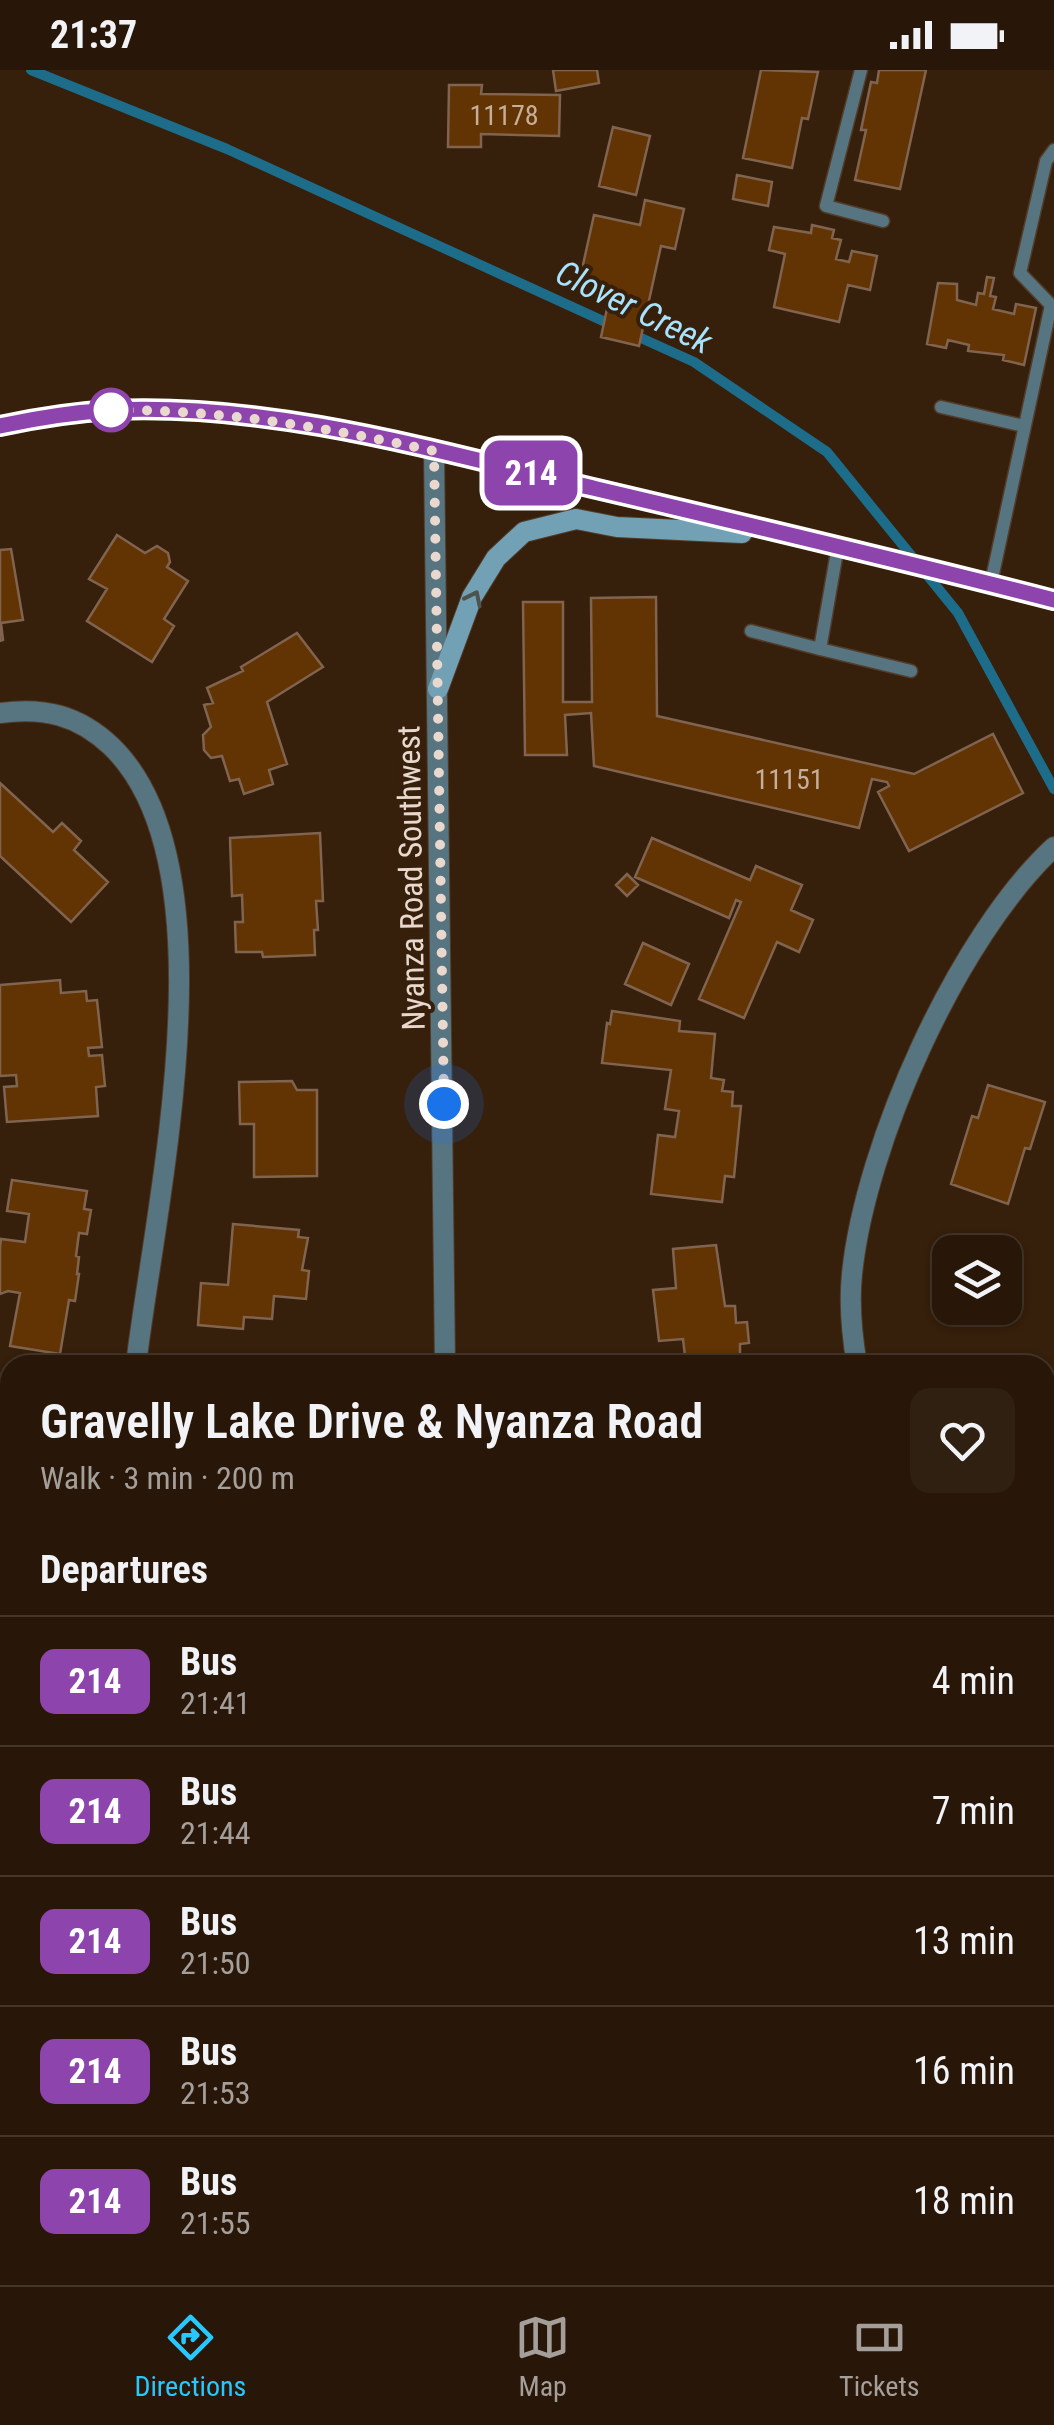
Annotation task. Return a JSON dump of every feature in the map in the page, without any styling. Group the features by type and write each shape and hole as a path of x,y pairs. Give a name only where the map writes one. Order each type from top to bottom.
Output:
{"main road":[{"path":"0,426 111,410 224,414 335,430 794,535 1054,600"},
{"path":"438,689 472,597 496,558 524,532 576,519 617,527 794,535"}],"street":[{"name":"Nyanza Road Southwest","path":"434,451 445,1355"},
{"path":"0,712 41,710 77,720 94,730 130,764 157,819 174,891 178,929 176,1080 138,1355"},
{"path":"855,1355 851,1306 853,1262 869,1190 892,1116 915,1058 984,935 1036,864 1054,847"}],"lane":[{"path":"861,70 826,206 883,221"},
{"path":"991,583 1051,305 1020,273 1046,161 1054,150"},
{"path":"942,407 1024,426"},
{"path":"820,650 838,546"},
{"path":"751,632 910,670"}],"building":[{"path":"553,70 597,70 599,83 556,91"},
{"path":"761,70 818,72 808,119 802,118 792,168 743,158"},
{"path":"879,70 926,70 900,189 855,180 871,82 877,83"},
{"path":"449,85 482,85 481,94 560,95 559,136 481,134 481,147 448,147"},
{"path":"613,127 650,136 636,195 599,186"},
{"path":"737,175 772,182 768,206 733,199"},
{"path":"645,200 684,209 675,249 661,246 639,346 601,337 611,290 579,283 594,215 640,225"},
{"path":"812,225 834,230 832,238 841,240 836,259 849,262 852,251 877,256 870,290 848,285 839,322 774,307 785,254 769,250 774,227 811,233"},
{"path":"987,277 994,278 990,296 996,297 993,309 1014,314 1016,304 1036,308 1024,365 1003,360 1004,355 968,351 969,345 948,340 946,348 927,344 938,283 957,284 957,300 976,305 978,293 984,294"},
{"path":"117,535 145,553 157,546 168,553 167,567 188,581 164,619 174,626 152,662 87,621 107,589 89,579"},
{"path":"11,549 23,620 1,623 0,641 0,550"},
{"path":"656,597 657,716 914,774 993,734 1023,793 909,851 878,792 889,786 887,782 872,779 859,828 594,766 591,713 565,715 567,755 525,755 523,602 563,602 563,702 592,702 591,598"},
{"path":"297,633 323,667 267,702 287,764 269,770 273,784 244,794 239,779 230,781 222,756 211,758 204,750 203,735 211,727 204,705 213,703 207,688 243,671 241,667"},
{"path":"0,783 53,832 62,823 81,841 74,850 108,882 71,922 0,856"},
{"path":"320,833 323,901 316,901 315,955 263,957 262,952 236,952 235,922 243,922 242,895 232,896 230,838"},
{"path":"652,838 750,880 756,866 802,885 791,910 813,920 799,952 777,942 744,1018 699,999 741,902 736,900 729,918 635,877"},
{"path":"627,874 638,885 627,896 616,885"},
{"path":"643,943 689,964 671,1005 625,984"},
{"path":"60,980 61,993 86,991 87,1001 97,1000 102,1047 88,1048 89,1056 102,1055 105,1086 96,1087 98,1116 7,1122 4,1087 17,1086 16,1075 0,1076 0,985"},
{"path":"612,1011 680,1021 679,1031 715,1034 711,1078 724,1080 722,1091 733,1092 732,1106 741,1106 734,1177 725,1176 722,1202 651,1194 658,1135 675,1137 679,1111 665,1109 671,1070 602,1063"},
{"path":"292,1081 297,1090 317,1090 317,1176 254,1177 254,1124 240,1124 239,1082"},
{"path":"988,1085 1045,1102 1030,1149 1025,1148 1008,1204 951,1184 972,1116 978,1118"},
{"path":"12,1180 87,1191 84,1209 91,1210 87,1234 79,1233 75,1301 69,1300 60,1354 10,1346 20,1293 0,1294 1,1239 25,1242 29,1214 7,1211"},
{"path":"233,1224 299,1230 298,1237 308,1238 302,1270 309,1271 306,1299 274,1296 272,1319 244,1317 243,1329 198,1325 201,1283 228,1285"},
{"path":"716,1245 725,1306 735,1306 736,1323 747,1322 749,1343 740,1344 740,1355 685,1355 683,1339 659,1341 653,1290 676,1288 673,1249"}],"waterway":[{"name":"Clover Creek","path":"31,70 227,149 614,326"},
{"name":"Clover Creek","path":"630,333 694,362 827,452 958,613 1054,789"}],"bus line":[{"name":"214","path":"0,426 111,410 150,410 242,415 335,430 794,535 1054,600"}],"route":[{"path":"111,410 242,415 434,451 444,1104"}]}
